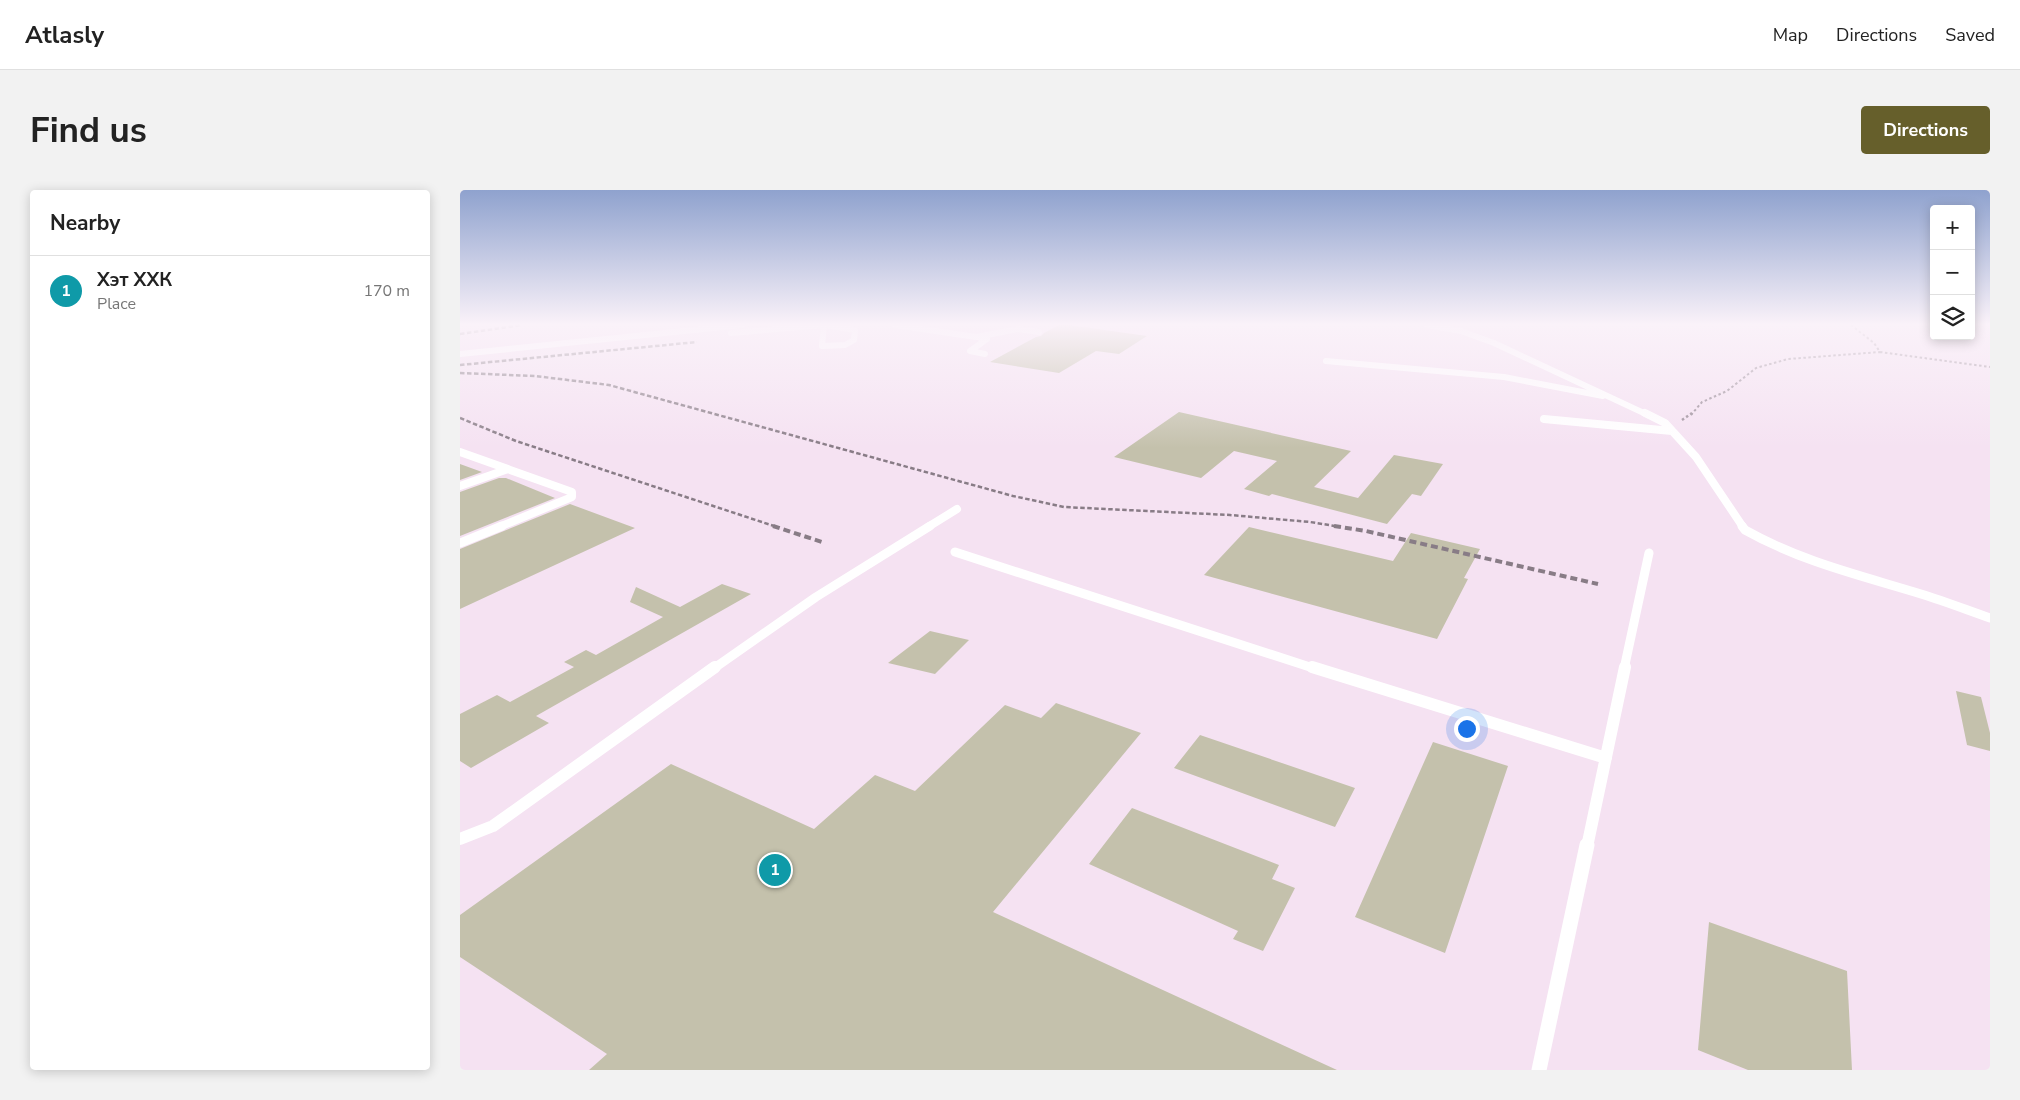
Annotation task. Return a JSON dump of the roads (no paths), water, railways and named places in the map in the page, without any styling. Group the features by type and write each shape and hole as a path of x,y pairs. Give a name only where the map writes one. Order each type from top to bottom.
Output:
{"lane":[{"path":"1382,366 1504,377 1616,399"},
{"path":"1543,366 1665,422 1696,457 1745,530 1775,547 1816,563 1924,595 1990,618"},
{"path":"1544,419 1670,429"},
{"path":"460,452 572,492 572,496 460,543"},
{"path":"460,486 508,469"},
{"path":"460,839 493,826 675,695 816,597 957,509"},
{"path":"955,552 1404,697 1606,758"},
{"path":"1539,1070 1649,553"}],"railway":[{"path":"460,373 535,376 609,385 1013,496 1064,507 1230,515 1310,522 1341,527"},
{"path":"460,418 516,441 777,527"},
{"path":"773,526 825,543"},
{"path":"1334,526 1366,531 1598,584"}],"place":[{"name":"Хэт ХХК","path":"775,870"}]}
